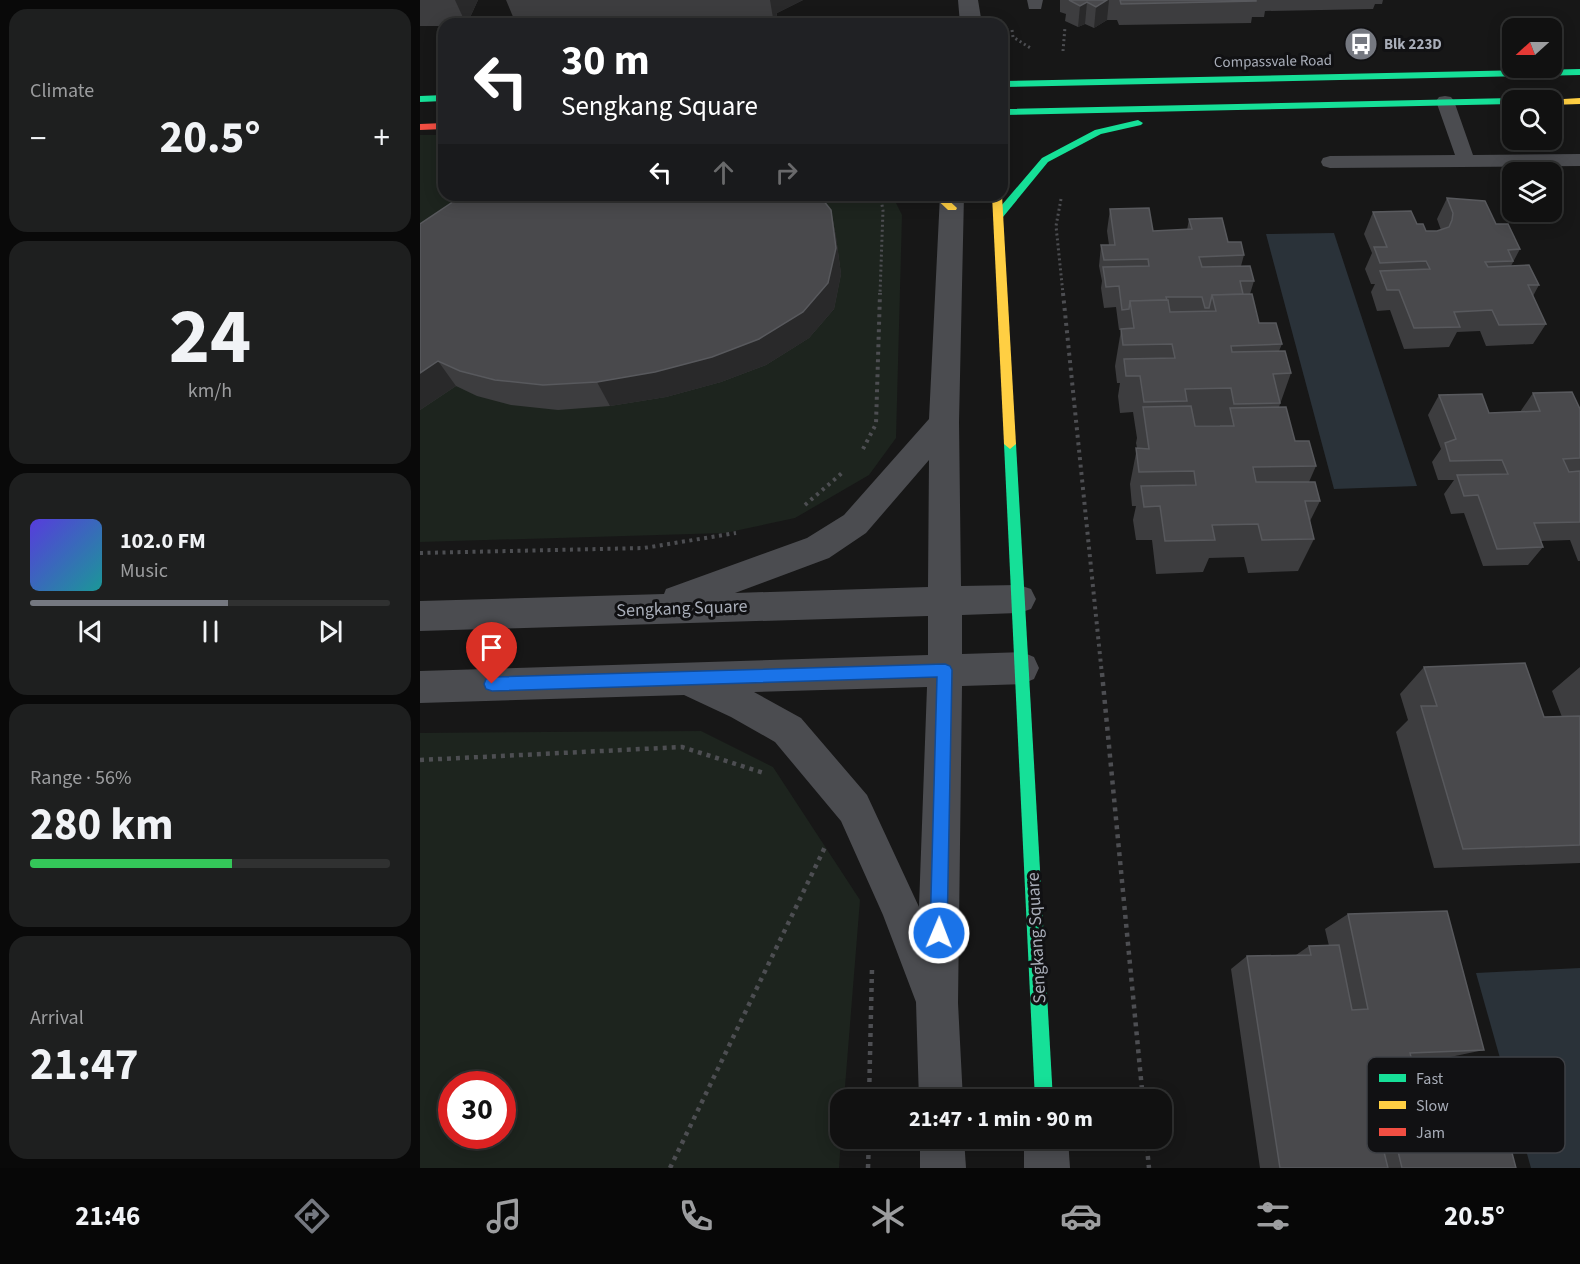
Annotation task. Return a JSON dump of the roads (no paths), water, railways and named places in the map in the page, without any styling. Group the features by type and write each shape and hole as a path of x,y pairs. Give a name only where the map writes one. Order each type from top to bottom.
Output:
{"street":[{"path":"968,0 970,18"},
{"name":"Compassvale Road","path":"1008,84 1580,72"},
{"path":"420,99 438,98"},
{"path":"1008,112 1502,101"},
{"path":"1562,102 1580,101"},
{"path":"999,215 1045,160 1098,132 1201,109"},
{"path":"420,127 438,126"},
{"path":"941,1089 937,1003 945,670 944,422 947,201"},
{"name":"Sengkang Square","path":"998,201 1043,1089"},
{"path":"651,608 818,548 855,524 944,422"},
{"name":"Sengkang Square","path":"420,616 1018,599"},
{"path":"420,687 1022,668"},
{"path":"682,677 744,705 788,730 854,808 900,908 937,1003"},
{"path":"942,1149 943,1168"},
{"path":"1046,1149 1047,1168"}],"lane":[{"path":"1445,101 1466,161"},
{"path":"1330,162 1580,160"}],"place":[{"name":"Blk 223D","path":"1361,44"}]}
